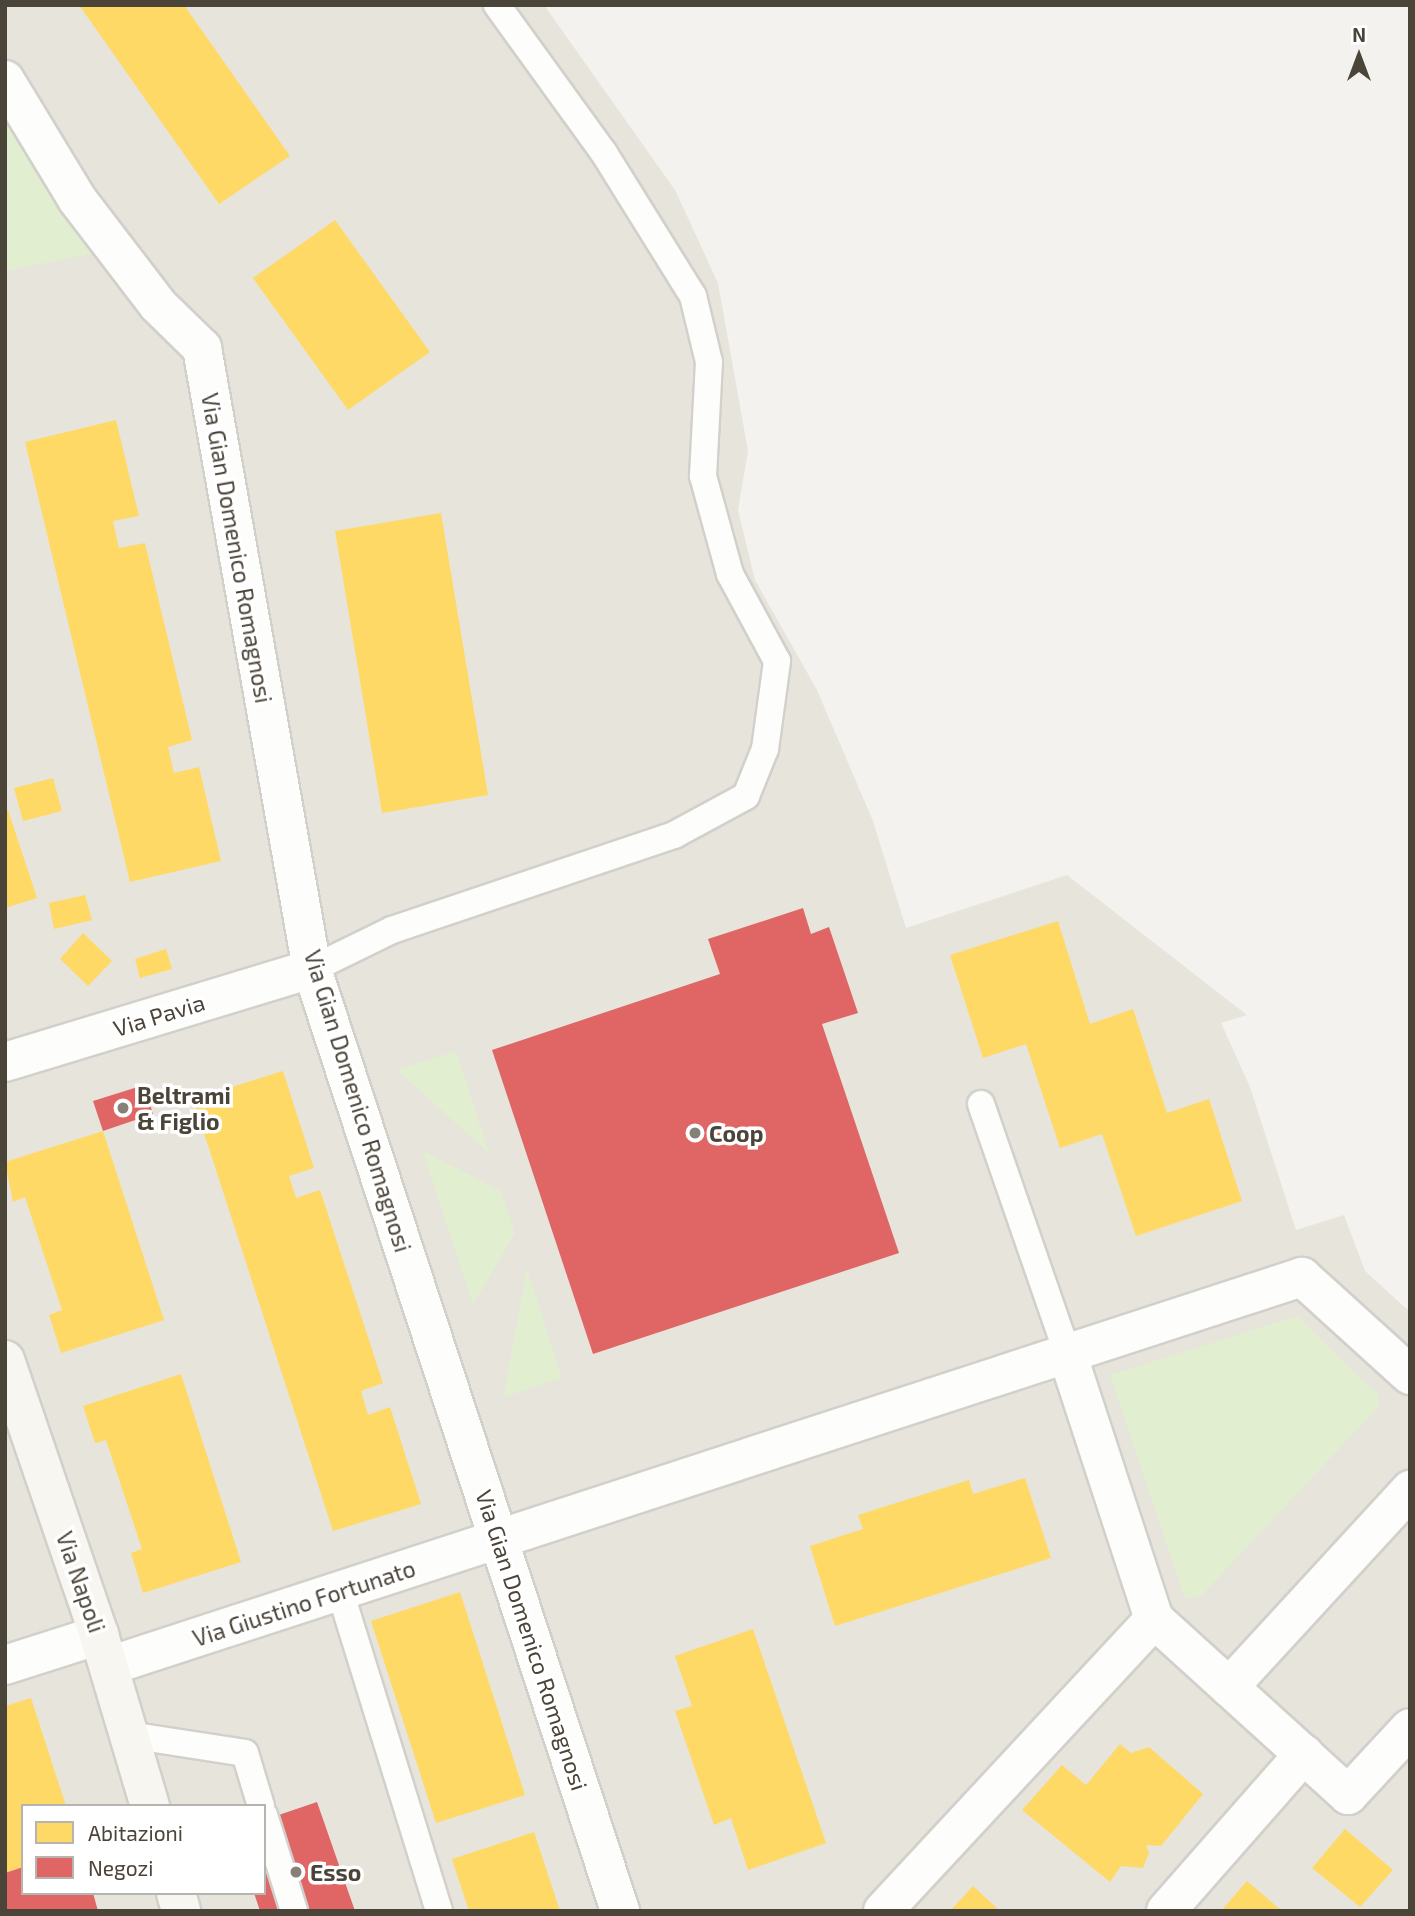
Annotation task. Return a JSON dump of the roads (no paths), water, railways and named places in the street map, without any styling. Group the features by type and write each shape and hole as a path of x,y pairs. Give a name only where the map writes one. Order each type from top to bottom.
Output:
{"main road":[{"name":"Via Napoli","path":"5,1360 104,1651 149,1804"}],"street":[{"name":"Via Gian Domenico Romagnosi","path":"5,80 78,199 158,305 202,348 312,969 620,1911"},
{"name":"Via Pavia","path":"5,1062 312,969"},
{"name":"Via Giustino Fortunato","path":"5,1665 104,1651 340,1591 1302,1277 1410,1375"},
{"path":"1067,1353 1154,1619 1348,1795 1410,1728"},
{"path":"1229,1687 1410,1490"},
{"path":"883,1911 1154,1619"},
{"path":"1166,1911 1304,1755"}],"lane":[{"path":"312,969 392,930 674,835 746,796 765,749 777,661 730,574 703,476 709,362 693,296 604,153 497,5"},
{"path":"981,1104 1067,1353"},
{"path":"340,1591 439,1911"},
{"path":"130,1735 245,1753 260,1804"},
{"path":"266,1821 294,1911"}],"place":[{"name":"Beltrami & Figlio","path":"123,1108"},
{"name":"Coop","path":"695,1133"},
{"name":"Esso","path":"296,1872"}]}
